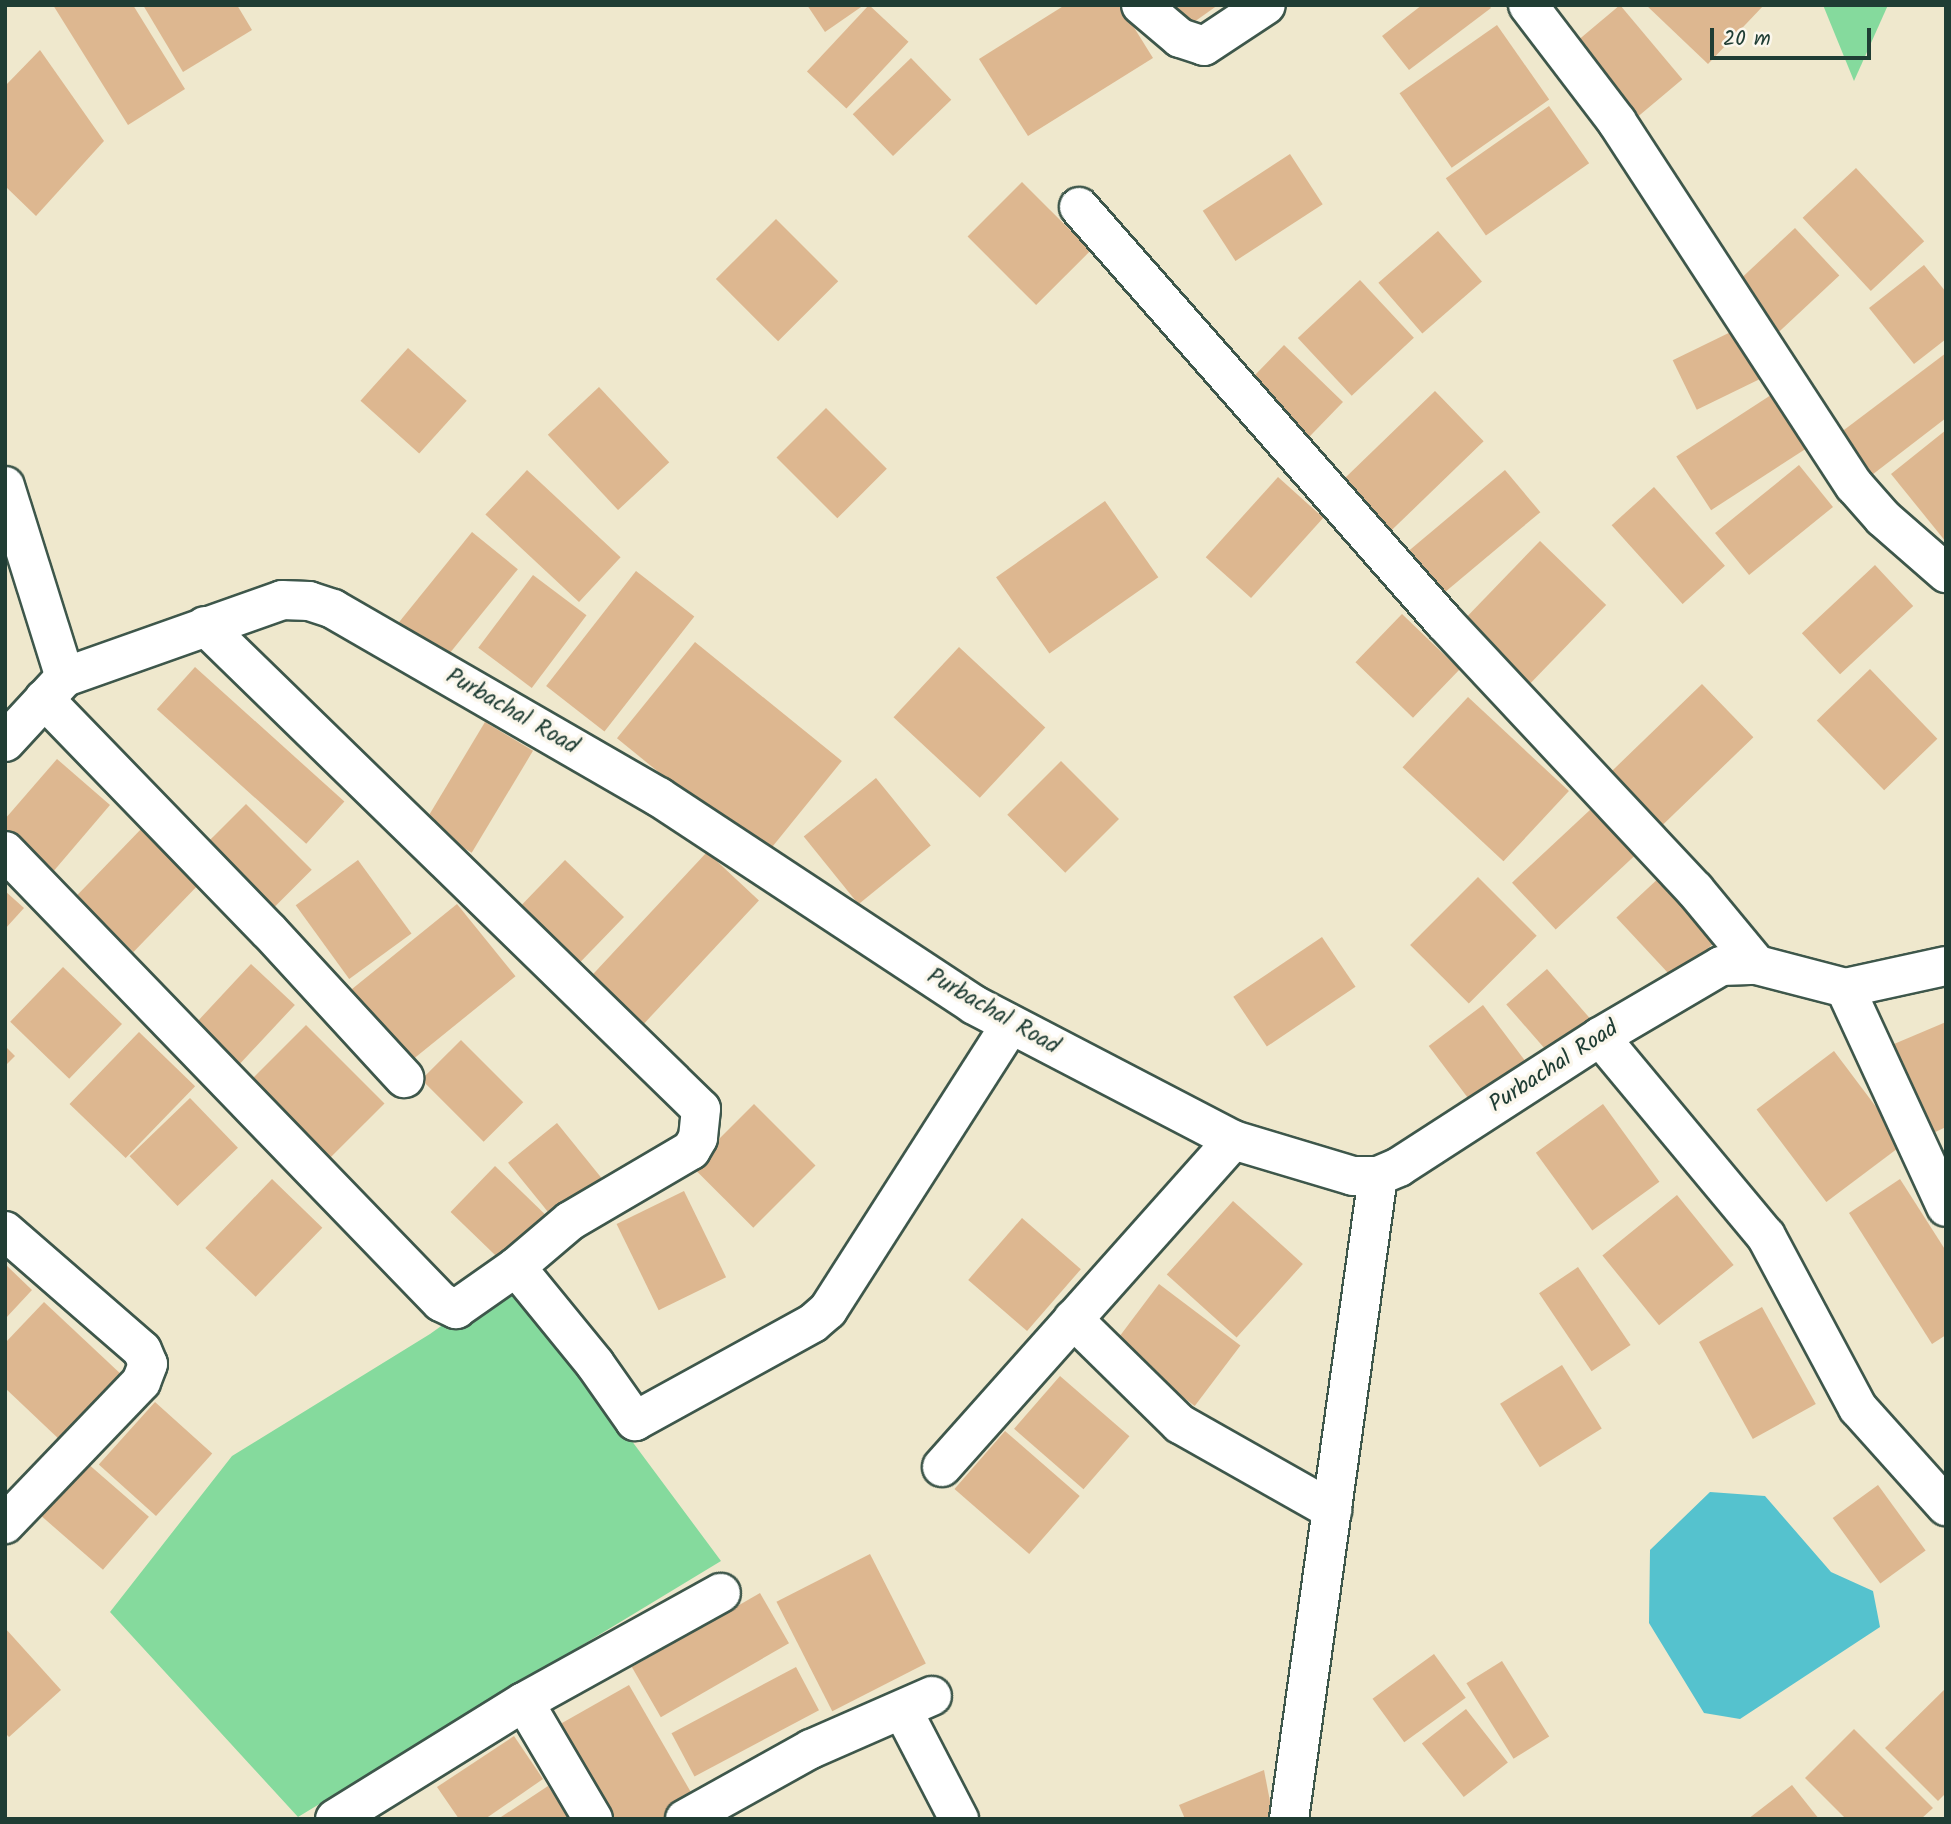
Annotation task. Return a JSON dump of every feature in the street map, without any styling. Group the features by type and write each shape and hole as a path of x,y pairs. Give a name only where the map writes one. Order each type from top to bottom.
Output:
{"street":[{"path":"1141,5 1180,38 1205,46 1266,5"},
{"path":"1528,5 1617,122 1854,485 1883,517 1946,573"},
{"path":"1079,207 1444,622 1695,890 1756,965"},
{"path":"5,486 55,688 270,931 404,1077"},
{"name":"Purbachal Road","path":"55,688 205,626 282,600 309,601 333,609 659,797 1010,1025 1233,1140 1353,1176 1378,1176 1399,1167 1600,1037 1721,966 1756,965 1845,988 1946,966"},
{"path":"5,851 441,1302 456,1309 516,1267 570,1221 691,1150 698,1138 701,1109 205,626"},
{"path":"5,742 55,688"},
{"path":"1845,988 1946,1207"},
{"path":"516,1267 596,1364 635,1421 813,1323 828,1310 1010,1025"},
{"path":"1600,1037 1766,1236 1858,1408 1946,1506"},
{"path":"942,1467 1233,1140"},
{"path":"1289,1819 1378,1176"},
{"path":"5,1231 142,1350 148,1364 141,1382 5,1524"},
{"path":"1073,1320 1180,1424 1332,1510"},
{"path":"335,1819 524,1702 722,1593"},
{"path":"524,1702 593,1819"},
{"path":"685,1819 811,1749 918,1704 959,1819"}],"green space":[{"path":"1823,5 1888,5 1854,81"},
{"path":"510,1277 721,1561 298,1817 110,1612 232,1456 430,1334"}],"water":[{"path":"1710,1492 1765,1496 1831,1572 1873,1591 1880,1627 1740,1719 1704,1713 1649,1623 1650,1550"}],"building":[{"path":"53,5 133,5 185,89 128,125"},
{"path":"143,5 237,5 252,30 183,72"},
{"path":"807,5 864,5 825,32"},
{"path":"869,5 908,42 846,108 807,72"},
{"path":"1065,5 1120,5 1153,58 1028,136 979,59"},
{"path":"1172,5 1218,5 1187,27"},
{"path":"1422,5 1489,5 1491,8 1409,70 1382,36"},
{"path":"1620,5 1682,79 1632,122 1569,47"},
{"path":"1646,5 1764,5 1708,64"},
{"path":"1497,25 1549,100 1452,168 1400,93"},
{"path":"40,50 104,141 36,216 5,186 5,86"},
{"path":"911,58 951,100 893,156 853,114"},
{"path":"1549,106 1589,163 1486,236 1446,178"},
{"path":"1290,154 1323,204 1235,261 1203,211"},
{"path":"1856,168 1924,241 1871,291 1803,218"},
{"path":"1022,182 1091,251 1036,305 968,236"},
{"path":"776,219 838,281 778,341 716,279"},
{"path":"1795,228 1839,276 1776,334 1732,287"},
{"path":"1438,231 1482,282 1422,333 1378,283"},
{"path":"1924,265 1946,292 1946,339 1914,364 1869,308"},
{"path":"1360,280 1414,338 1352,396 1298,338"},
{"path":"1741,327 1765,376 1697,410 1673,360"},
{"path":"1284,345 1343,402 1299,447 1240,390"},
{"path":"408,348 467,401 419,454 360,401"},
{"path":"1946,353 1946,418 1868,478 1836,436"},
{"path":"599,387 669,462 618,510 548,435"},
{"path":"1435,391 1484,441 1389,533 1340,483"},
{"path":"1771,395 1806,449 1711,510 1676,457"},
{"path":"826,408 887,469 837,518 777,457"},
{"path":"1946,430 1946,542 1891,474"},
{"path":"1799,465 1833,507 1749,575 1715,533"},
{"path":"527,470 621,557 579,602 485,515"},
{"path":"1505,470 1540,512 1442,595 1406,553"},
{"path":"1278,477 1323,518 1251,598 1206,557"},
{"path":"1654,487 1725,566 1683,604 1612,525"},
{"path":"1105,501 1158,577 1049,653 996,577"},
{"path":"472,532 518,569 444,660 398,623"},
{"path":"1540,541 1606,605 1525,689 1459,625"},
{"path":"1875,565 1913,606 1840,674 1802,633"},
{"path":"636,571 694,617 604,732 546,686"},
{"path":"533,575 587,615 532,688 478,648"},
{"path":"1402,614 1460,670 1413,718 1355,662"},
{"path":"695,642 842,761 764,857 617,738"},
{"path":"959,647 1045,727 980,798 894,717"},
{"path":"195,667 344,801 306,844 157,709"},
{"path":"1870,669 1937,739 1884,790 1817,720"},
{"path":"1702,684 1753,737 1658,829 1607,776"},
{"path":"1468,697 1569,791 1503,861 1403,767"},
{"path":"485,722 533,751 472,853 424,824"},
{"path":"57,759 110,805 52,873 5,833 5,819"},
{"path":"1061,761 1119,819 1065,873 1007,815"},
{"path":"876,778 931,846 858,904 804,837"},
{"path":"246,804 312,870 263,919 197,853"},
{"path":"1591,809 1635,856 1556,929 1512,883"},
{"path":"144,826 202,882 133,952 76,896"},
{"path":"707,852 759,900 642,1026 590,978"},
{"path":"358,860 411,934 349,979 296,905"},
{"path":"565,860 624,917 576,967 517,910"},
{"path":"1661,876 1719,938 1674,980 1616,918"},
{"path":"1478,877 1537,936 1469,1004 1410,945"},
{"path":"5,891 24,908 5,929"},
{"path":"457,904 516,976 408,1064 349,991"},
{"path":"1322,937 1356,987 1267,1047 1233,997"},
{"path":"251,964 295,1005 236,1069 192,1028"},
{"path":"63,967 122,1024 69,1079 10,1022"},
{"path":"1547,969 1596,1026 1555,1061 1506,1004"},
{"path":"1483,1005 1532,1070 1477,1111 1429,1046"},
{"path":"1946,1022 1946,1127 1931,1134 1894,1044"},
{"path":"306,1025 384,1103 324,1164 245,1086"},
{"path":"139,1032 195,1086 126,1158 70,1104"},
{"path":"461,1040 523,1102 484,1142 421,1080"},
{"path":"5,1046 15,1056 5,1066"},
{"path":"1834,1051 1904,1144 1826,1202 1757,1109"},
{"path":"190,1098 238,1148 178,1206 130,1156"},
{"path":"754,1104 816,1166 753,1228 692,1166"},
{"path":"1603,1104 1659,1182 1592,1230 1536,1153"},
{"path":"557,1123 607,1185 558,1225 508,1163"},
{"path":"495,1166 547,1216 502,1262 451,1212"},
{"path":"272,1179 322,1228 256,1297 205,1248"},
{"path":"1900,1179 1946,1251 1946,1335 1932,1344 1849,1213"},
{"path":"684,1191 726,1277 659,1310 617,1224"},
{"path":"1677,1195 1734,1265 1659,1325 1602,1255"},
{"path":"1233,1201 1303,1264 1237,1337 1167,1275"},
{"path":"1022,1218 1081,1269 1027,1331 968,1280"},
{"path":"5,1264 32,1290 5,1319"},
{"path":"1578,1267 1631,1345 1592,1371 1539,1293"},
{"path":"1159,1284 1240,1345 1195,1406 1113,1345"},
{"path":"44,1302 124,1377 62,1442 5,1388 5,1343"},
{"path":"1762,1307 1816,1404 1753,1439 1699,1342"},
{"path":"1562,1365 1602,1429 1540,1467 1500,1404"},
{"path":"1060,1376 1129,1436 1084,1489 1014,1429"},
{"path":"155,1402 212,1454 156,1516 99,1464"},
{"path":"1005,1431 1080,1496 1029,1554 954,1489"},
{"path":"87,1463 149,1517 103,1570 41,1516"},
{"path":"1878,1485 1926,1551 1880,1583 1833,1518"},
{"path":"870,1554 926,1664 832,1711 776,1602"},
{"path":"760,1593 789,1643 661,1717 632,1667"},
{"path":"5,1628 61,1690 9,1737 5,1733"},
{"path":"1434,1654 1466,1698 1404,1742 1373,1699"},
{"path":"1502,1661 1549,1736 1514,1759 1466,1683"},
{"path":"796,1667 819,1710 695,1776 672,1733"},
{"path":"629,1685 696,1801 665,1819 607,1819 555,1727"},
{"path":"1946,1688 1946,1793 1938,1801 1885,1748"},
{"path":"1466,1709 1508,1763 1464,1797 1422,1743"},
{"path":"1854,1729 1933,1808 1921,1819 1846,1819 1805,1778"},
{"path":"514,1736 543,1779 485,1819 459,1819 437,1787"},
{"path":"1264,1770 1273,1817 1185,1819 1179,1805"},
{"path":"1792,1785 1819,1819 1748,1819"},
{"path":"548,1786 570,1819 498,1819"}]}
